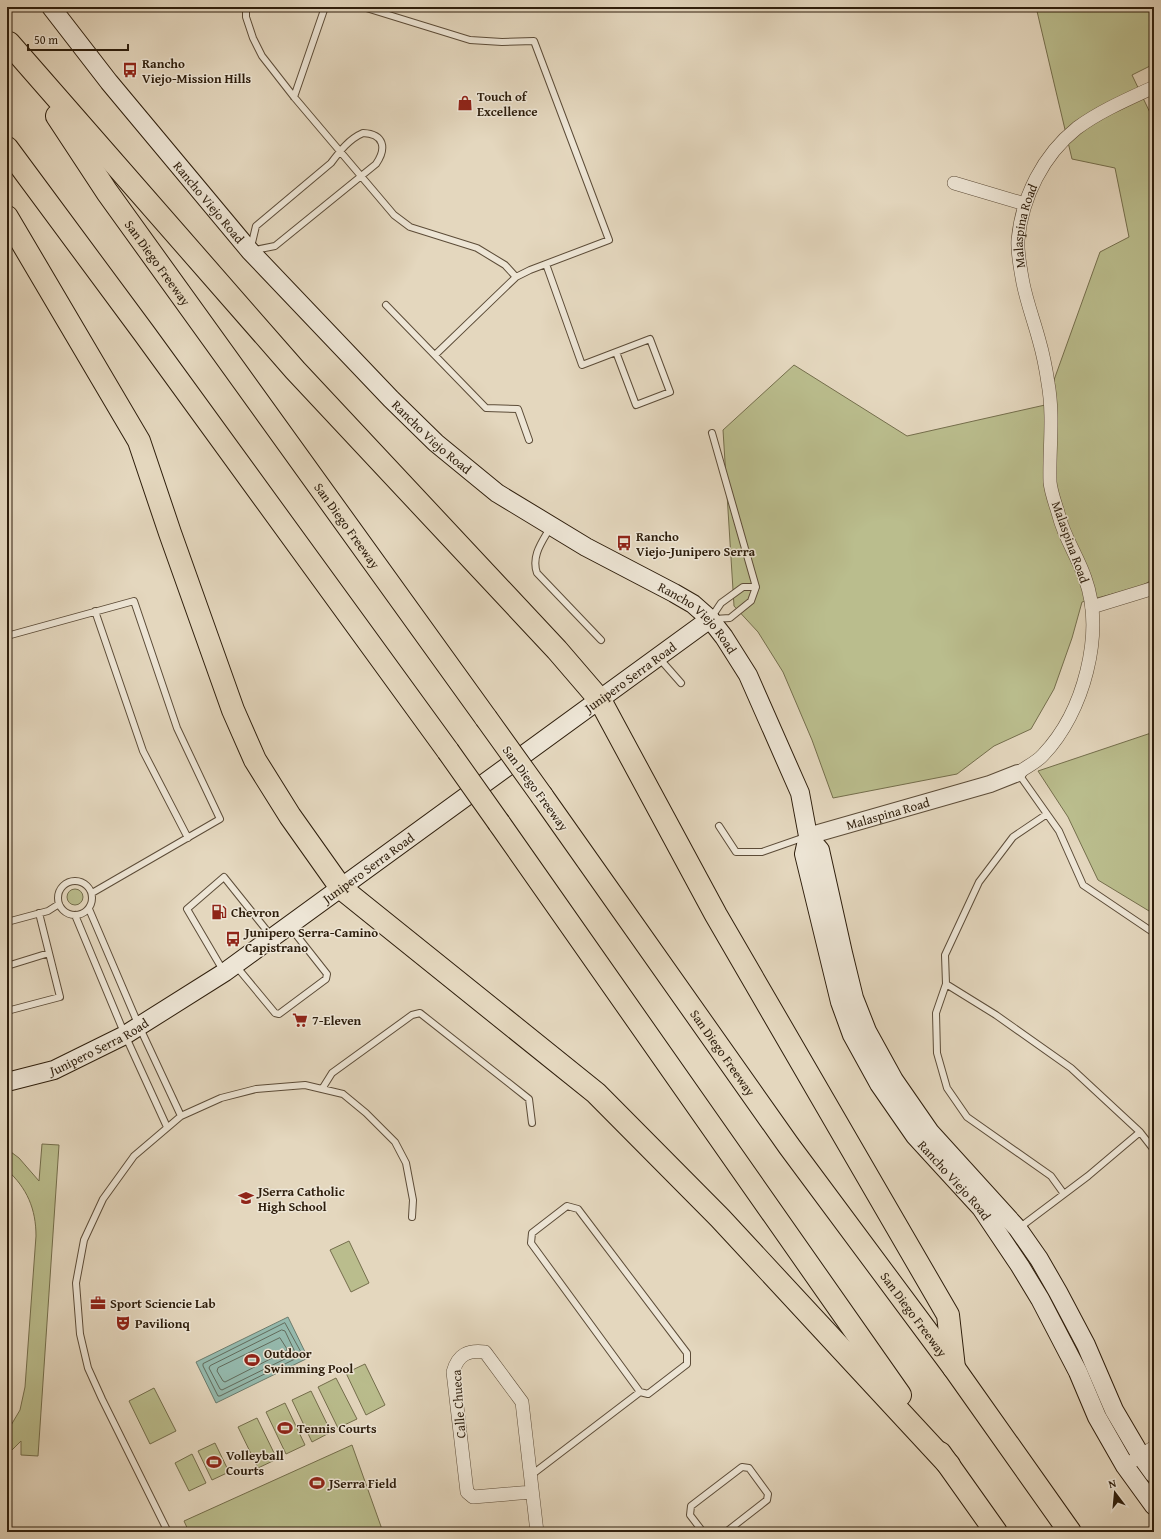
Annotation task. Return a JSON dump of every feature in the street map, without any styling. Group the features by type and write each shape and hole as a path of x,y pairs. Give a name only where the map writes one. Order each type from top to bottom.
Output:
{"highway":[{"path":"8,42 295,370 557,650 600,700 716,915 948,1316 954,1368"},
{"name":"San Diego Freeway","path":"8,42 107,192 542,796 789,1146 954,1368 1070,1532"},
{"path":"7,148 448,751 996,1532"},
{"path":"7,217 139,441 233,710 255,760 290,816 341,888 596,1093 720,1218 948,1465"}],"main road":[{"name":"Rancho Viejo Road","path":"51,7 109,82 250,251 391,399 436,443 497,493 551,527 693,604 710,619 724,637 748,675 800,793 808,836 804,854 840,1002 852,1035 879,1084 915,1136 980,1208 1003,1241 1040,1299 1078,1372 1097,1417 1125,1466 1154,1506"},
{"name":"Junipero Serra Road","path":"7,1082 54,1070 132,1030 230,969 710,619"},
{"name":"Rancho Viejo Road","path":"808,836 820,850 854,998 867,1031 894,1080 930,1132 1018,1229 1039,1260 1086,1345 1114,1410 1147,1452 1154,1474"},
{"path":"1003,1241 1018,1229"}],"street":[{"name":"Malaspina Road","path":"808,836 990,784 1018,773 1043,755 1060,733 1073,711 1090,659 1093,637 1092,607 1086,579 1060,520 1050,484 1051,420 1048,385 1040,342 1023,283 1018,242 1025,204 1039,172 1055,149 1076,130 1115,106 1154,87"},
{"path":"954,184 1025,204"},
{"path":"1092,607 1154,588"},
{"name":"Calle Chueca","path":"532,1492 473,1497 467,1492 453,1372 456,1361 466,1354 476,1351 486,1352 522,1402 537,1532"},
{"path":"1125,1466 1147,1452"}],"lane":[{"path":"246,7 248,24 262,56 294,97 394,215 410,227 477,248 506,265 516,277"},
{"path":"294,97 325,7"},
{"path":"363,7 470,40 502,42 534,41 609,240 530,270 516,277 435,356"},
{"path":"363,133 372,134 378,138 382,143 383,150 382,156 376,164 275,246 250,251 256,226 331,163 340,150 356,136 363,133"},
{"path":"546,264 582,365 650,338 670,392 636,405 616,352"},
{"path":"386,305 486,408 518,409 529,440"},
{"path":"710,619 730,618 751,601 756,587 712,433"},
{"path":"551,527 538,549 534,560 536,573 601,640"},
{"path":"710,619 721,603 743,587 756,587"},
{"path":"7,636 134,601 178,728 220,819 92,893"},
{"path":"95,611 143,751 188,838"},
{"path":"658,657 681,683"},
{"path":"1018,773 1058,832 1083,885 1154,933"},
{"path":"1046,814 1014,837 979,882 945,955 946,984 936,1013 937,1053 947,1088 967,1117 1051,1176 1064,1194"},
{"path":"719,826 736,852 762,852 808,836"},
{"path":"272,938 224,877 187,909 230,969 275,1014 279,1014 326,980 327,977 327,974 289,926"},
{"path":"74,880 82,882 88,886 92,893 92,902 89,909 82,914 68,914 59,904 58,896 60,889 66,883 74,880"},
{"path":"7,922 52,909 59,904"},
{"path":"89,909 167,1127"},
{"path":"7,1011 60,997 39,913"},
{"path":"75,915 132,1030 182,1116"},
{"path":"7,966 49,953"},
{"path":"946,984 996,1014 1072,1068 1140,1132 1154,1150"},
{"path":"322,1089 332,1073 412,1015 420,1013 529,1099 532,1123"},
{"path":"168,1532 88,1368 80,1334 76,1283 84,1240 102,1199 134,1156 182,1116 221,1098 256,1089 305,1085 343,1094 366,1113 394,1142 406,1162 413,1200 412,1217"},
{"path":"1018,1229 1088,1176 1140,1132"},
{"path":"567,1206 578,1209 687,1353 686,1364 648,1394 640,1392 531,1243 532,1233 567,1206"},
{"path":"530,1476 640,1392"},
{"path":"703,1532 690,1515 691,1506 742,1467 749,1468 768,1494 767,1500 726,1532"}],"green space":[{"path":"1036,7 1154,7 1154,64 1132,75 1154,121 1154,579 1139,587 1082,602 1072,638 1054,689 1031,729 994,746 957,774 833,798 812,740 783,672 758,632 734,606 723,430 794,365 907,436 1045,405 1100,252 1129,237 1115,168 1072,159"},
{"path":"1154,732 1154,914 1098,880 1068,817 1038,771"},
{"path":"75,889 82,894 83,897 78,904 75,905 68,900 67,897 72,890"},
{"path":"42,1144 59,1145 38,1456 21,1455 21,1441 7,1455 7,1432 20,1410 25,1387 36,1226 32,1208 25,1192 7,1170 7,1149 19,1158 39,1181"},
{"path":"349,1241 369,1283 351,1292 330,1250"},
{"path":"365,1364 385,1405 366,1415 346,1373"},
{"path":"336,1378 357,1419 338,1428 318,1387"},
{"path":"154,1388 176,1431 150,1444 129,1401"},
{"path":"311,1391 331,1432 312,1442 292,1400"},
{"name":"Tennis Courts","path":"285,1403 305,1445 286,1454 266,1412"},
{"path":"257,1418 277,1459 258,1468 238,1427"},
{"name":"Volleyball Courts","path":"215,1443 229,1472 212,1480 198,1451"},
{"name":"JSerra Field","path":"352,1445 383,1532 189,1532 184,1521"},
{"path":"192,1454 206,1483 189,1491 175,1463"}],"water":[{"name":"Outdoor Swimming Pool","path":"288,1317 308,1358 216,1403 196,1362"}],"place":[{"name":"Rancho Viejo-Mission Hills","path":"130,70"},
{"name":"Touch of Excellence","path":"465,103"},
{"name":"Rancho Viejo-Junipero Serra","path":"624,543"},
{"name":"Chevron","path":"219,912"},
{"name":"Junipero Serra-Camino Capistrano","path":"233,939"},
{"name":"7-Eleven","path":"300,1020"},
{"name":"JSerra Catholic High School","path":"246,1198"},
{"name":"Sport Sciencie Lab","path":"98,1303"},
{"name":"Pavilionq","path":"123,1323"},
{"name":"Outdoor Swimming Pool","path":"252,1360"},
{"name":"Tennis Courts","path":"285,1428"},
{"name":"Volleyball Courts","path":"214,1462"},
{"name":"JSerra Field","path":"317,1483"}]}
